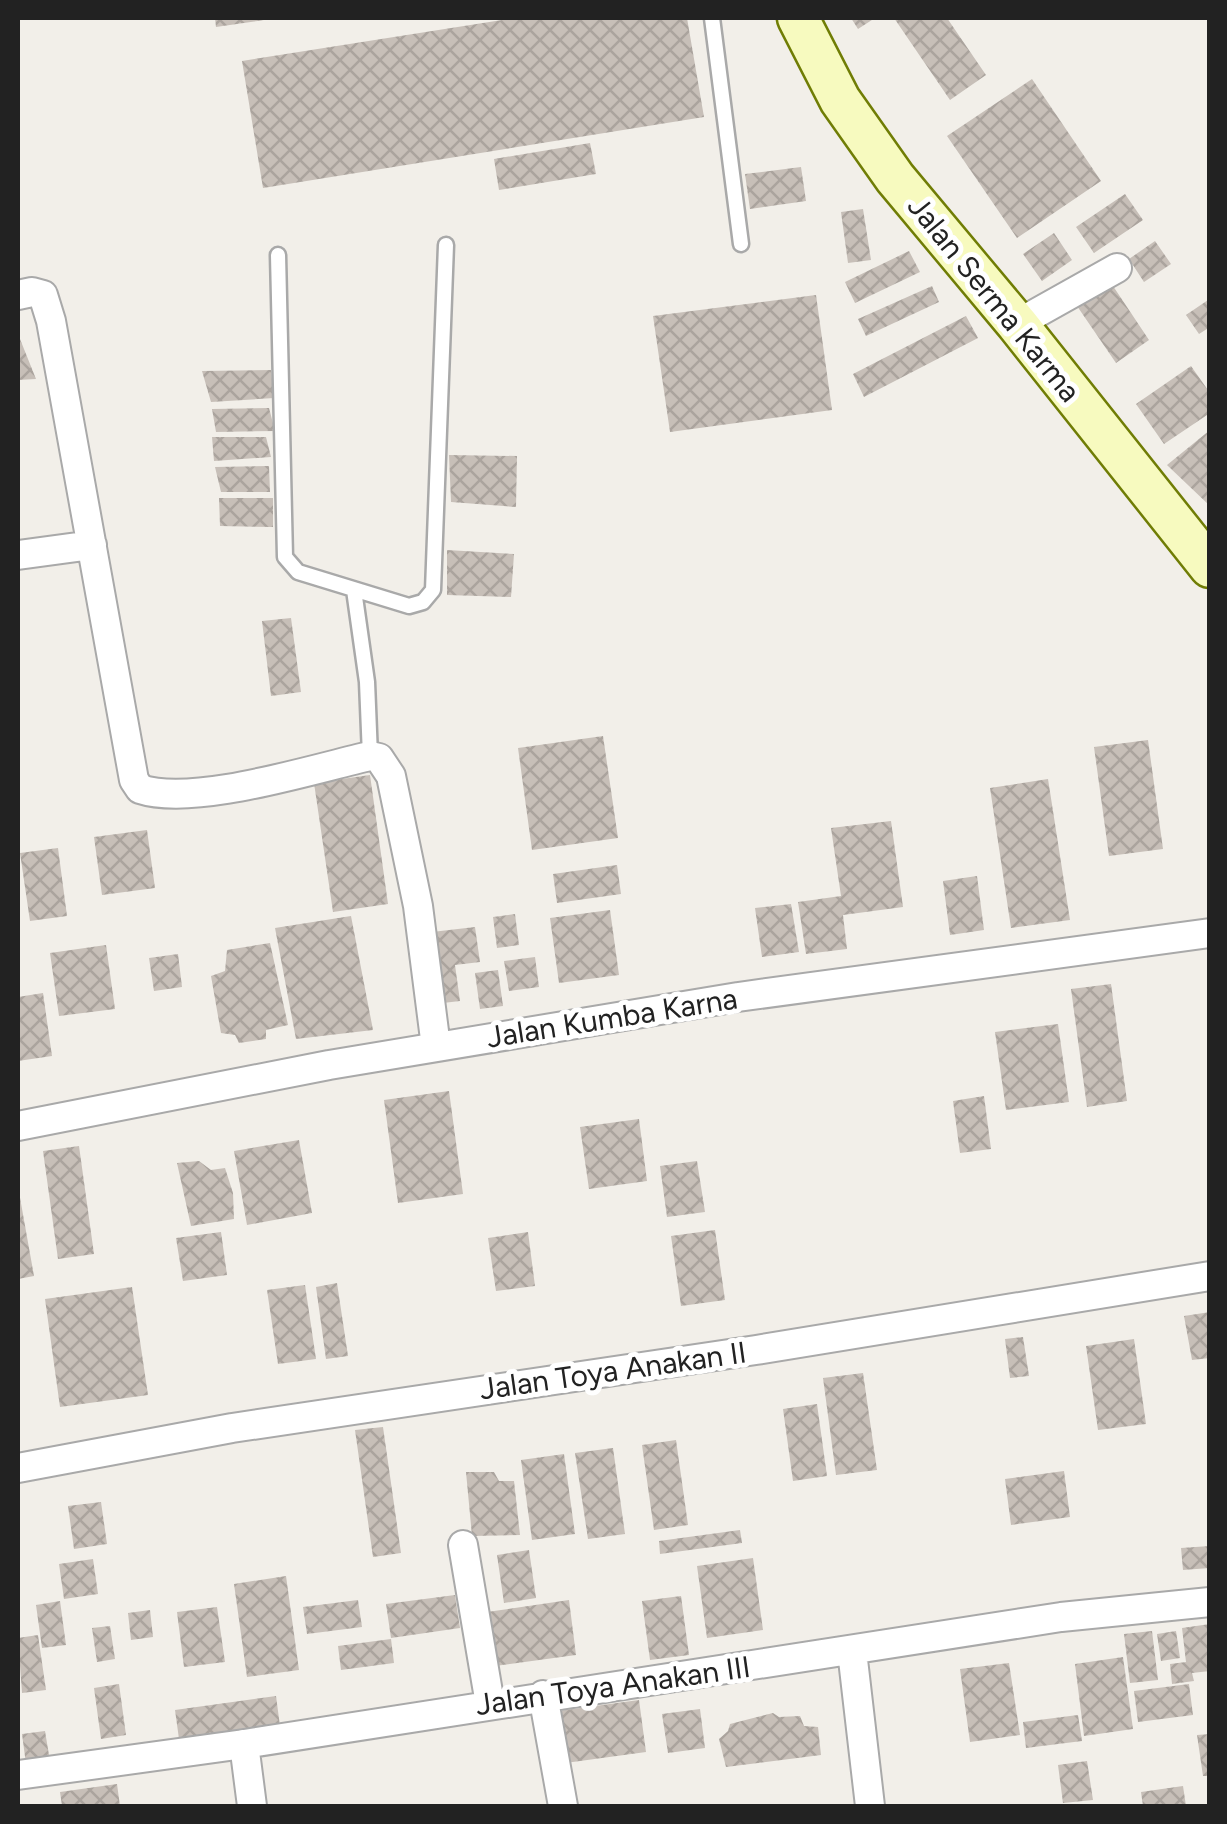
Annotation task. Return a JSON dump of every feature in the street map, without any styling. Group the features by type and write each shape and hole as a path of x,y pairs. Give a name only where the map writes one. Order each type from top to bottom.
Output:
{"street":[{"name":"Jalan Serma Karma","path":"798,18 822,68 894,178 1018,324 1210,566"},
{"path":"1018,324 1117,268"},
{"path":"18,296 32,292 43,296 52,321 134,780 140,789 176,795 252,783 370,756 385,763 418,906 436,1047"},
{"path":"18,555 92,545"},
{"name":"Jalan Kumba Karna","path":"18,1124 436,1047 738,997 1210,933"},
{"name":"Jalan Toya Anakan II","path":"18,1468 232,1428 736,1353 1210,1276"},
{"path":"463,1545 490,1704"},
{"name":"Jalan Toya Anakan III","path":"18,1775 852,1652 1061,1617 1210,1602"},
{"path":"852,1652 870,1806"},
{"path":"543,1695 563,1806"},
{"path":"244,1744 252,1806"}],"lane":[{"path":"712,18 741,244"},
{"path":"278,255 285,557 298,572 410,606 423,602 433,590 446,246"},
{"path":"354,590 367,682 370,756"}],"building":[{"path":"215,18 264,18 264,20 216,27"},
{"path":"515,18 687,18 704,117 263,188 242,61"},
{"path":"851,18 875,18 858,29"},
{"path":"894,18 947,18 986,75 950,100"},
{"path":"1032,79 1101,181 1017,238 947,136"},
{"path":"590,143 596,174 499,190 494,159"},
{"path":"801,167 806,201 750,209 745,174"},
{"path":"1125,194 1143,220 1094,253 1076,227"},
{"path":"863,209 871,260 848,263 841,212"},
{"path":"1054,233 1072,260 1042,281 1023,254"},
{"path":"1155,241 1171,264 1144,282 1129,259"},
{"path":"909,251 920,272 855,303 845,282"},
{"path":"1111,283 1149,340 1116,363 1077,306"},
{"path":"932,286 939,302 866,336 858,319"},
{"path":"816,295 832,410 670,432 653,316"},
{"path":"1208,300 1210,327 1199,334 1186,315"},
{"path":"966,316 978,338 864,397 853,374"},
{"path":"18,334 36,379 18,380"},
{"path":"1191,366 1210,393 1210,413 1164,444 1136,404"},
{"path":"271,370 274,398 211,402 202,371"},
{"path":"269,408 275,431 216,432 212,409"},
{"path":"1210,430 1210,506 1167,465"},
{"path":"212,437 266,437 271,457 214,461"},
{"path":"449,455 517,456 516,507 451,502"},
{"path":"269,466 270,492 221,492 215,467"},
{"path":"219,498 273,498 273,527 220,526"},
{"path":"447,550 514,554 511,597 447,595"},
{"path":"291,618 301,692 271,696 262,621"},
{"path":"603,736 618,838 532,850 518,748"},
{"path":"1148,740 1163,849 1109,856 1094,747"},
{"path":"370,775 388,904 333,912 314,783"},
{"path":"1048,779 1070,920 1011,928 990,788"},
{"path":"891,821 903,907 843,915 847,949 806,954 798,902 841,896 831,828"},
{"path":"147,830 155,888 102,895 94,837"},
{"path":"58,848 67,916 30,921 20,853"},
{"path":"617,865 621,894 557,903 553,874"},
{"path":"977,876 984,930 950,935 943,881"},
{"path":"791,904 799,952 762,957 755,908"},
{"path":"610,910 619,975 559,983 550,918"},
{"path":"515,914 519,945 497,948 493,917"},
{"path":"351,916 373,1030 296,1039 275,928"},
{"path":"475,927 480,962 455,965 460,1001 443,1003 432,932"},
{"path":"270,943 288,1025 266,1030 266,1039 239,1043 235,1035 221,1033 211,976 225,971 227,950"},
{"path":"106,945 115,1009 59,1016 50,953"},
{"path":"178,954 182,987 154,991 149,958"},
{"path":"535,957 539,987 509,991 504,961"},
{"path":"498,970 503,1006 480,1009 475,973"},
{"path":"1111,984 1127,1101 1087,1107 1071,989"},
{"path":"43,993 52,1056 18,1061 18,997"},
{"path":"1058,1024 1069,1102 1006,1110 995,1032"},
{"path":"449,1091 463,1194 398,1203 384,1100"},
{"path":"984,1096 991,1149 960,1153 953,1101"},
{"path":"639,1119 647,1181 589,1189 580,1127"},
{"path":"299,1140 312,1213 247,1225 234,1151"},
{"path":"79,1146 94,1254 58,1259 43,1151"},
{"path":"199,1161 211,1170 225,1168 233,1193 234,1219 191,1226 177,1163"},
{"path":"697,1161 705,1212 667,1217 660,1166"},
{"path":"18,1193 34,1276 18,1279"},
{"path":"715,1230 725,1300 681,1306 671,1236"},
{"path":"221,1232 227,1275 183,1281 176,1238"},
{"path":"528,1232 535,1286 496,1291 488,1238"},
{"path":"337,1283 348,1356 326,1359 316,1287"},
{"path":"305,1285 316,1359 278,1364 267,1290"},
{"path":"132,1287 148,1395 60,1407 45,1299"},
{"path":"1210,1312 1210,1358 1192,1360 1184,1316"},
{"path":"1023,1337 1029,1376 1010,1378 1005,1339"},
{"path":"1134,1339 1146,1424 1098,1430 1086,1346"},
{"path":"863,1373 877,1470 836,1475 823,1378"},
{"path":"817,1404 827,1476 793,1481 783,1409"},
{"path":"383,1427 401,1553 373,1557 355,1430"},
{"path":"676,1440 688,1525 654,1530 642,1445"},
{"path":"613,1448 625,1534 588,1539 575,1453"},
{"path":"564,1454 575,1534 532,1540 521,1460"},
{"path":"1064,1471 1070,1517 1011,1525 1005,1479"},
{"path":"466,1472 494,1472 499,1481 514,1481 520,1535 472,1536"},
{"path":"101,1502 107,1544 74,1549 68,1506"},
{"path":"740,1530 742,1543 660,1554 659,1541"},
{"path":"1210,1546 1210,1568 1183,1570 1181,1548"},
{"path":"529,1550 536,1598 504,1603 497,1555"},
{"path":"753,1558 763,1630 707,1638 697,1566"},
{"path":"93,1559 98,1594 64,1599 59,1564"},
{"path":"286,1576 299,1670 247,1677 234,1584"},
{"path":"455,1595 460,1628 391,1638 386,1604"},
{"path":"681,1596 689,1655 650,1660 642,1601"},
{"path":"358,1600 362,1627 307,1634 303,1607"},
{"path":"569,1600 576,1655 495,1666 487,1612"},
{"path":"60,1601 66,1645 42,1648 36,1605"},
{"path":"217,1607 225,1662 184,1667 177,1612"},
{"path":"150,1610 153,1637 131,1640 128,1613"},
{"path":"1210,1624 1210,1671 1192,1673 1194,1681 1172,1684 1170,1664 1186,1662 1182,1628"},
{"path":"110,1626 115,1659 97,1662 92,1628"},
{"path":"1152,1631 1158,1680 1130,1683 1124,1634"},
{"path":"1176,1631 1180,1658 1161,1661 1157,1634"},
{"path":"38,1635 46,1690 22,1693 18,1638"},
{"path":"391,1639 394,1663 341,1670 338,1646"},
{"path":"1123,1657 1133,1729 1084,1736 1075,1664"},
{"path":"1009,1663 1020,1735 970,1742 960,1669"},
{"path":"119,1684 126,1735 101,1739 94,1688"},
{"path":"1189,1684 1193,1715 1138,1722 1134,1691"},
{"path":"276,1696 280,1726 179,1739 175,1710"},
{"path":"639,1700 646,1752 558,1764 551,1712"},
{"path":"700,1709 705,1748 668,1753 662,1714"},
{"path":"773,1713 779,1717 800,1716 804,1726 818,1727 821,1755 726,1767 719,1739 730,1724"},
{"path":"1078,1715 1082,1741 1026,1748 1023,1722"},
{"path":"45,1731 50,1761 26,1764 22,1734"},
{"path":"1210,1734 1210,1776 1203,1776 1197,1735"},
{"path":"1087,1761 1093,1800 1063,1803 1058,1765"},
{"path":"117,1784 120,1806 62,1806 60,1792"},
{"path":"1183,1786 1186,1806 1143,1806 1141,1792"}]}
